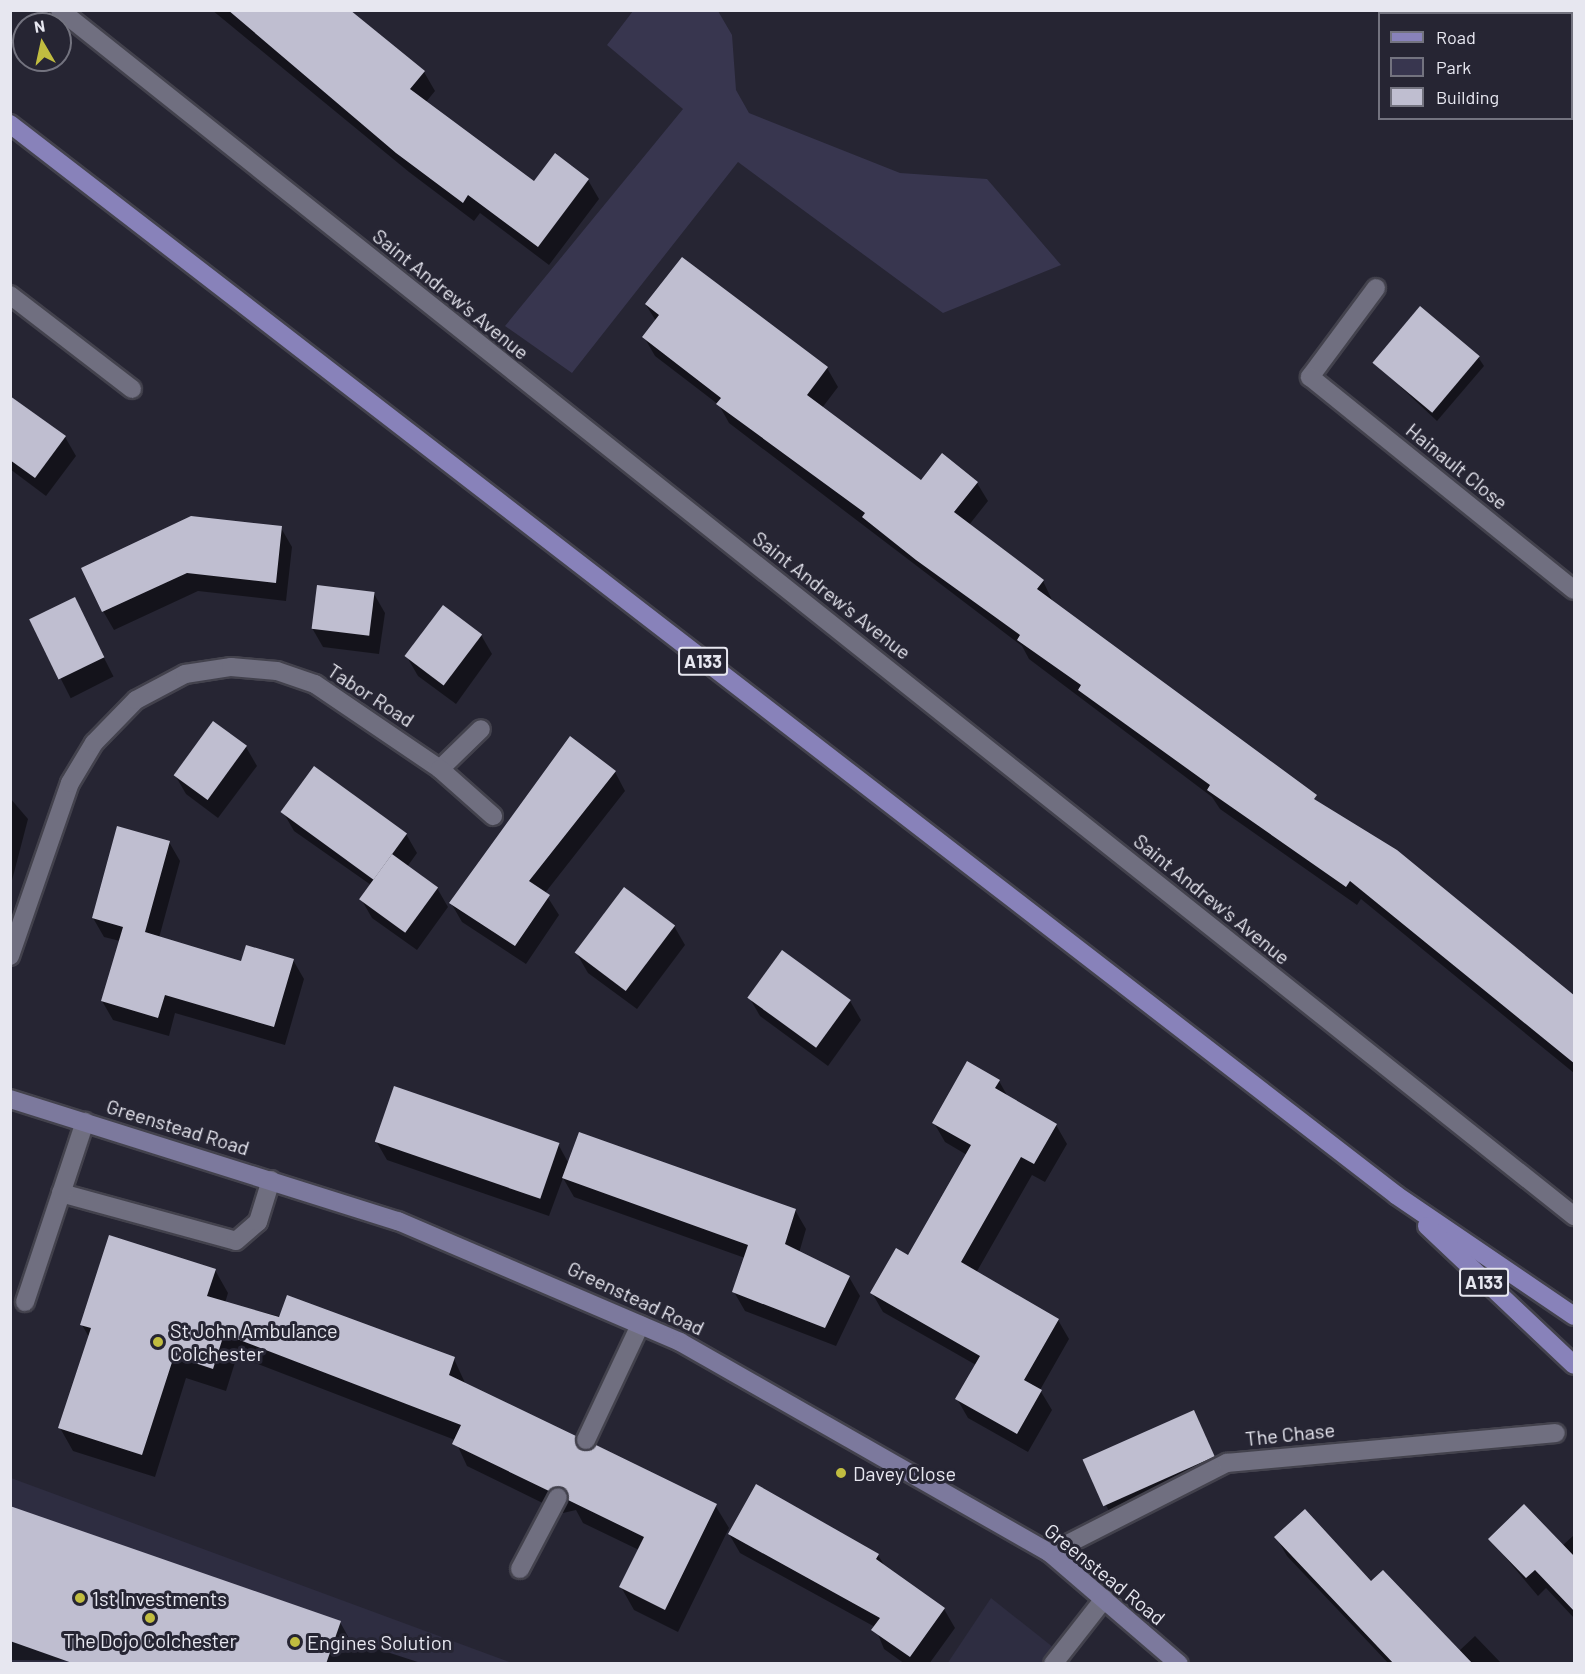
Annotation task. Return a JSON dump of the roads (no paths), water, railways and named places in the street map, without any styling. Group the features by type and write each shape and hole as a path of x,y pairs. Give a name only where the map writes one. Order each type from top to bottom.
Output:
{"main road":[{"name":"A133","path":"10,124 1396,1195 1575,1316"},
{"name":"A133","path":"1396,1195 1575,1365"}],"street":[{"name":"Saint Andrew's Avenue","path":"60,10 1575,1216"},
{"name":"Hainault Close","path":"1376,288 1310,378 1575,590"},
{"path":"10,295 132,389"},
{"name":"Tabor Road","path":"10,956 70,783 94,743 136,700 185,674 231,667 277,671 315,684 440,769 493,816"},
{"path":"440,769 481,729"},
{"name":"Greenstead Road","path":"10,1099 398,1221 640,1325 1050,1553 1179,1664"},
{"path":"25,1302 85,1122"},
{"path":"61,1193 236,1241 258,1222 271,1180"},
{"path":"586,1440 640,1325"},
{"name":"The Chase","path":"1050,1553 1227,1463 1556,1433"},
{"path":"520,1569 558,1497"},
{"path":"1053,1664 1104,1599"}],"place":[{"name":"St John Ambulance Colchester","path":"158,1342"},
{"name":"Davey Close","path":"841,1473"},
{"name":"1st Investments","path":"80,1598"},
{"name":"The Dojo Colchester","path":"150,1618"},
{"name":"Engines Solution","path":"295,1642"}]}
